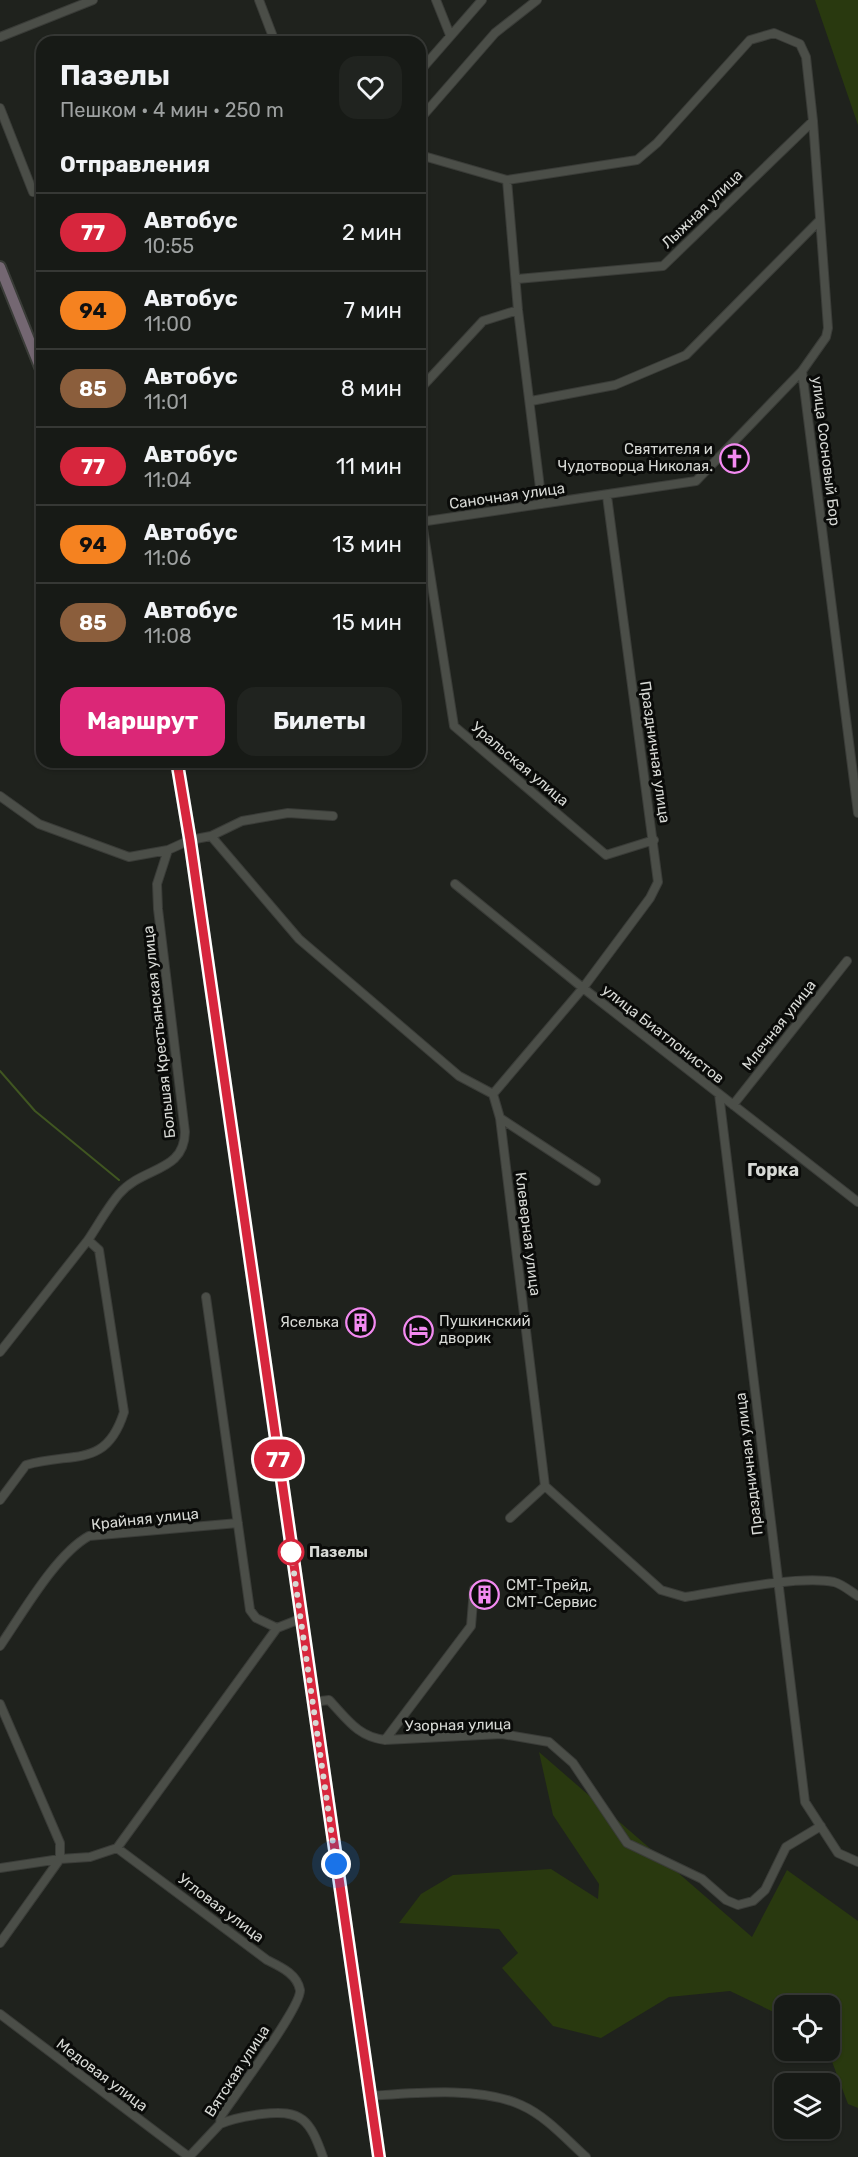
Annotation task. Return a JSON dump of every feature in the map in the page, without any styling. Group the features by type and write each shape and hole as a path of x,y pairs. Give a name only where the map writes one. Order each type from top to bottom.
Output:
{"main road":[{"path":"0,267 36,357"},
{"path":"178,768 379,2157"}],"street":[{"path":"0,37 93,0"},
{"path":"259,0 273,36"},
{"path":"436,0 450,35"},
{"path":"426,64 482,0"},
{"path":"426,111 495,33 537,0"},
{"name":"улица Сосновый Бор","path":"507,180 638,160 750,40 774,33 800,44 806,57 813,121 828,328 826,337 802,371 858,813"},
{"path":"0,108 33,192 36,191"},
{"name":"Лыжная улица","path":"517,279 663,266 813,121"},
{"path":"426,157 507,180 518,309 542,504"},
{"path":"531,401 615,385 686,355 819,221"},
{"path":"426,383 483,321 518,309"},
{"name":"Саночная улица","path":"426,521 687,484 703,476 802,371"},
{"name":"Праздничная улица","path":"493,1094 583,988 650,898 658,882 607,496"},
{"name":"Уральская улица","path":"426,553 454,726 606,855 654,840"},
{"path":"0,796 39,824 129,857 168,850 190,840 211,836 242,821 288,813 333,816"},
{"path":"211,836 299,939 459,1076 493,1094"},
{"name":"Большая Крестьянская улица","path":"0,1352 88,1240 120,1192 139,1178 176,1160 185,1147 158,909 157,884 168,850"},
{"name":"улица Биатлонистов","path":"455,884 583,988 858,1202"},
{"name":"Млечная улица","path":"733,1106 847,961"},
{"name":"Клеверная улица","path":"493,1094 500,1118 545,1486"},
{"name":"Праздничная улица","path":"719,1094 805,1802 821,1826"},
{"path":"500,1118 596,1181"},
{"path":"0,1500 26,1465 102,1451 118,1433 124,1412 99,1250 88,1240"},
{"path":"206,1297 250,1610 256,1618 277,1628"},
{"path":"510,1518 545,1486 661,1590 685,1596 777,1584 826,1581 837,1583 858,1596"},
{"name":"Крайняя улица","path":"0,1646 64,1556 89,1536 238,1523"},
{"path":"385,1740 471,1626 474,1588"},
{"path":"0,1868 90,1857 117,1848 277,1628 300,1619"},
{"name":"Узорная улица","path":"312,1702 329,1700 358,1732 370,1738 385,1740 502,1734 549,1742 573,1763 627,1844 702,1880 726,1900 738,1905 753,1901 765,1890 786,1847 821,1826"},
{"path":"0,1704 60,1843 60,1859 0,1942"},
{"path":"821,1826 838,1853 858,1862"},
{"name":"Угловая улица","path":"117,1848 267,1960 290,1973 297,1981 300,1995"},
{"name":"Вятская улица","path":"189,2157 220,2124 220,2116 284,2024 300,1995"},
{"name":"Медовая улица","path":"0,2014 189,2157"},
{"path":"370,2096 462,2093 510,2101 537,2114 586,2157"},
{"path":"220,2124 283,2111 294,2113 312,2129 323,2157"}],"green space":[{"path":"815,0 858,0 858,125"},
{"path":"539,1752 752,1937 787,1870 858,1921 858,2108 848,2104 840,2083 840,2073 836,2073 832,2061 840,2061 840,1995 774,1995 774,2012 730,1991 669,1997 601,2038 553,2026 502,1968 518,1953 499,1929 399,1923 421,1894 453,1875 551,1869 598,1899 599,1884 553,1815"}],"waterway":[{"path":"0,1071 35,1111 119,1180"}],"bus line":[{"name":"77","path":"178,768 379,2157"}],"place":[{"name":"Святителя и Чудотворца Николая.","path":"734,458"},
{"name":"Яселька","path":"360,1322"},
{"name":"Пушкинский дворик","path":"418,1330"},
{"name":"Пазелы","path":"291,1552"},
{"name":"СМТ-Трейд, СМТ-Сервис","path":"485,1594"}],"district":[{"name":"Горка","path":"773,1170"}],"route":[{"path":"291,1552 336,1864"}]}
